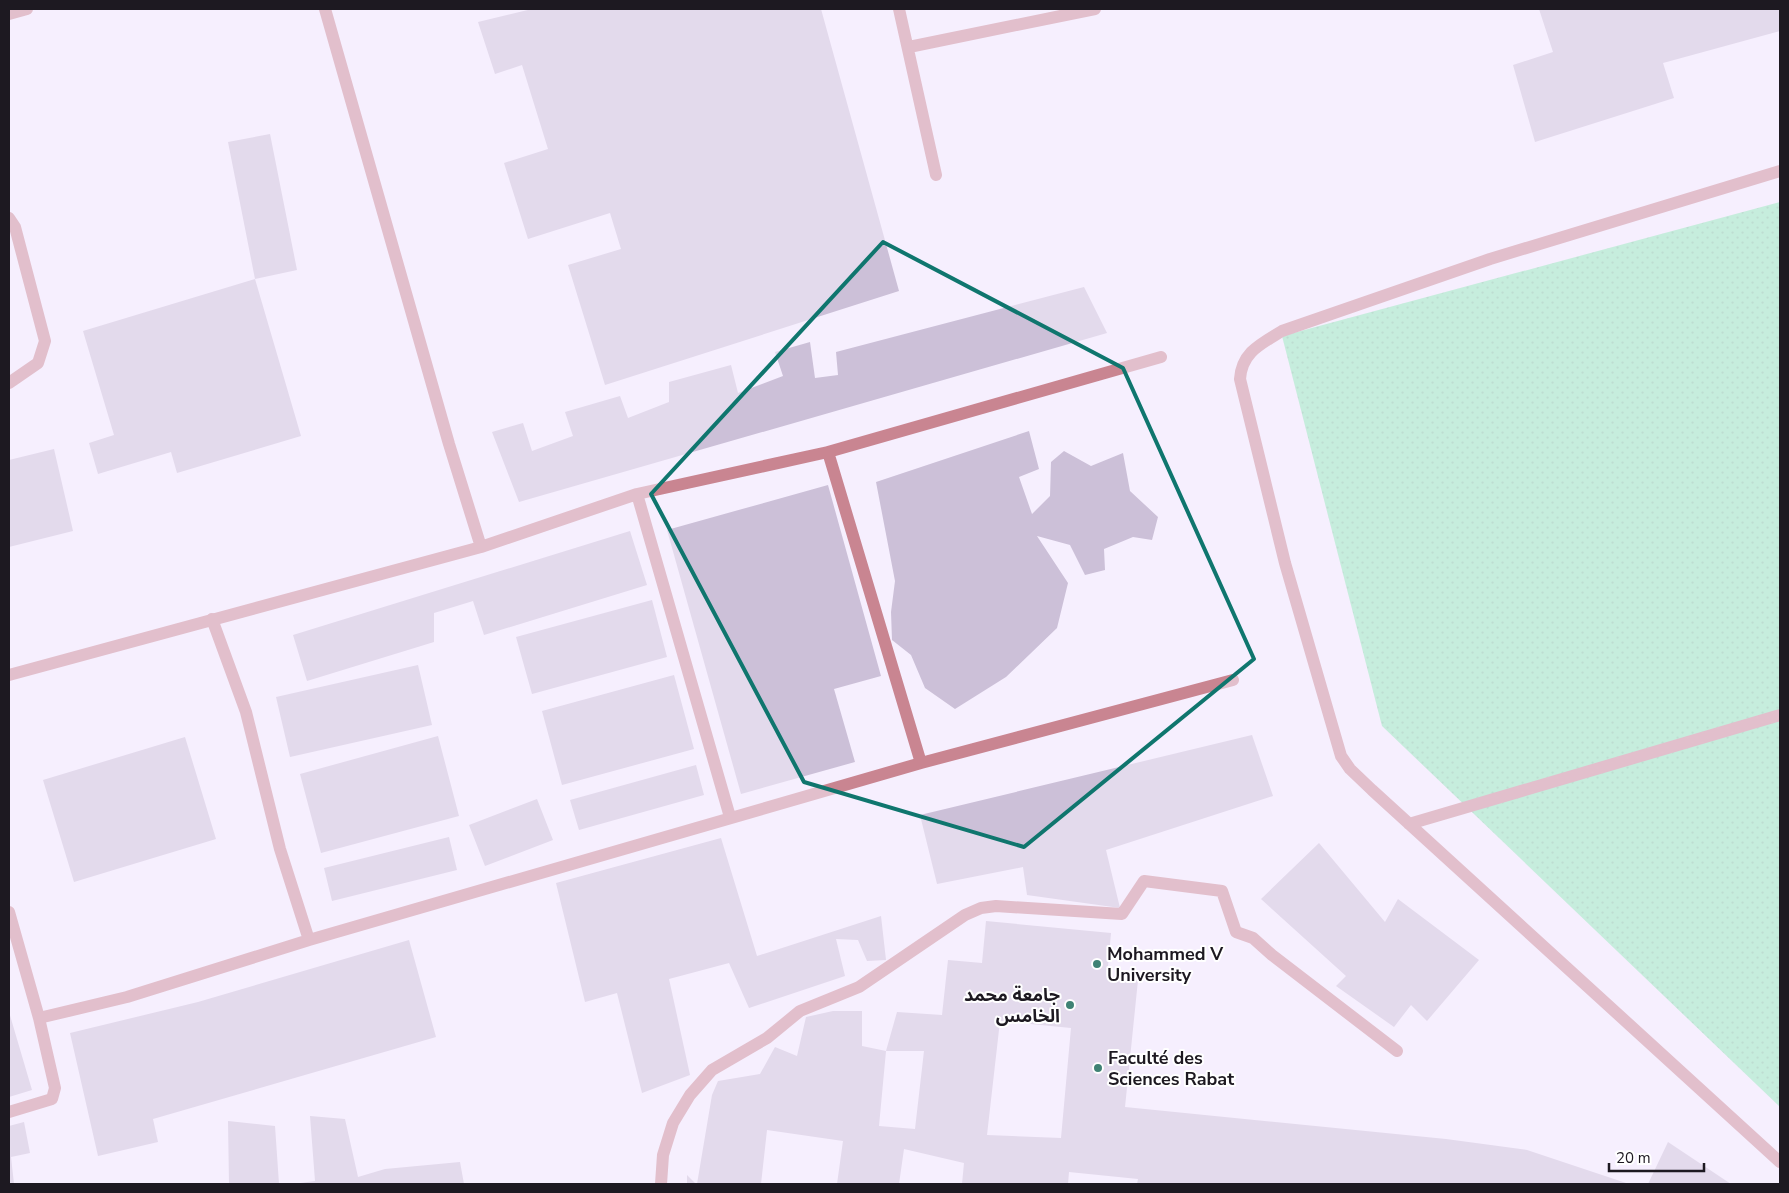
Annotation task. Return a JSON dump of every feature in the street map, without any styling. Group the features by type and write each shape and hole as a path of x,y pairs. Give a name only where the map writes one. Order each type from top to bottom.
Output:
{"street":[{"path":"9,14 27,9"},
{"path":"325,9 446,434 481,547"},
{"path":"900,9 936,175"},
{"path":"909,47 1095,9"},
{"path":"1780,171 1490,259 1282,331 1251,350 1241,368 1240,379 1284,563 1341,756 1350,769 1409,824 1780,1162"},
{"path":"9,218 15,227 45,341 38,363 9,384"},
{"path":"9,675 481,547 637,494 828,452 1161,357"},
{"path":"828,452 921,763"},
{"path":"637,494 730,817"},
{"path":"212,619 246,712 280,849 309,940"},
{"path":"39,1018 126,997 309,940 730,817 921,763 1233,680"},
{"path":"1409,824 1780,715"},
{"path":"661,1184 663,1154 673,1123 690,1095 712,1070 767,1038 800,1011 859,987 965,915 981,908 996,906 1122,914 1144,881 1222,891 1236,932 1253,938 1272,955 1397,1051"},
{"path":"9,912 39,1018 55,1088 52,1099 9,1112"}],"highlighted area":[{"path":"883,242 1123,368 1254,659 1024,847 804,782 651,494"}],"green space":[{"path":"1780,202 1780,1107 1382,726 1282,336"}],"building":[{"path":"532,9 821,9 899,291 605,385 568,265 621,249 610,213 528,239 504,163 548,149 522,65 495,74 478,22"},
{"path":"1539,9 1780,9 1780,31 1663,63 1674,98 1535,142 1513,65 1553,52"},
{"path":"270,134 297,270 255,279 228,142"},
{"path":"255,279 301,436 177,473 171,452 98,474 89,443 114,435 83,331"},
{"path":"1084,287 1107,333 519,502 492,432 523,423 532,451 573,436 565,412 620,396 628,418 669,402 669,382 731,365 738,393 783,376 775,352 810,342 815,378 838,375 836,352"},
{"path":"1029,431 1039,469 1019,477 1032,514 1050,496 1051,462 1064,451 1091,466 1123,453 1130,491 1158,517 1152,540 1133,537 1104,549 1105,570 1085,575 1070,545 1037,536 1068,583 1057,628 1006,677 955,709 925,688 911,655 892,640 891,612 895,581 876,482"},
{"path":"54,449 73,531 9,547 9,460"},
{"path":"828,485 881,676 834,689 855,762 741,794 667,530"},
{"path":"630,531 647,585 484,635 473,601 434,613 434,642 307,681 293,635"},
{"path":"652,600 667,657 532,694 516,637"},
{"path":"418,665 432,725 290,757 276,697"},
{"path":"674,675 694,749 562,785 542,711"},
{"path":"1252,735 1273,796 1106,850 1120,908 1027,895 1023,867 937,884 920,815"},
{"path":"438,736 459,816 321,853 300,774"},
{"path":"185,737 216,839 74,882 43,780"},
{"path":"696,765 704,795 579,830 570,800"},
{"path":"537,799 553,840 485,866 469,825"},
{"path":"449,837 457,870 332,901 324,868"},
{"path":"721,838 757,956 881,916 886,960 867,961 858,940 836,939 845,976 749,1008 729,963 669,979 690,1075 642,1093 617,993 585,1002 556,883"},
{"path":"1319,843 1385,922 1398,899 1479,960 1427,1021 1411,1005 1394,1027 1336,986 1346,976 1261,899"},
{"path":"986,921 1111,933 1107,977 1138,980 1125,1107 1446,1139 1527,1150 1629,1184 1137,1184 1138,1179 1069,1172 1068,1184 962,1184 964,1163 904,1149 899,1184 837,1184 843,1141 767,1130 761,1184 697,1184 712,1095 718,1081 760,1074 775,1047 797,1056 806,1017 833,1011 862,1011 862,1046 886,1051 897,1012 942,1015 948,960 982,963","holes":["1000,1021 1071,1028 1061,1138 987,1135","886,1051 924,1051 915,1129 879,1126"]},
{"path":"409,940 436,1037 153,1119 158,1142 98,1156 70,1033 198,1002"},
{"path":"9,1012 32,1090 9,1097"},
{"path":"310,1116 345,1119 358,1177 385,1169 460,1162 464,1184 293,1184 315,1181"},
{"path":"228,1121 275,1126 279,1184 229,1184"},
{"path":"24,1122 30,1153 11,1157 14,1184 9,1184 9,1126"},
{"path":"1668,1142 1731,1184 1648,1184"},
{"path":"687,1175 696,1184 687,1184"}],"place":[{"name":"Mohammed V University","path":"1097,964"},
{"name":"جامعة محمد الخامس","path":"1070,1005"},
{"name":"Faculté des Sciences Rabat","path":"1098,1068"}]}
